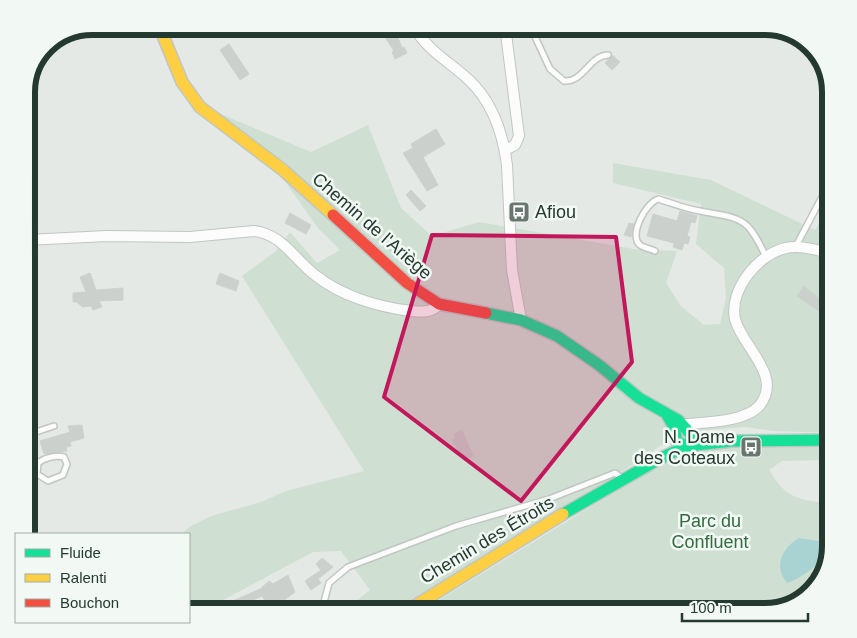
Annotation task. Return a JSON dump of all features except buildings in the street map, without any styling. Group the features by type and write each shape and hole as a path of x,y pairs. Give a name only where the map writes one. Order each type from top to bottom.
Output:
{"street":[{"name":"Chemin de l'Ariège","path":"163,35 182,82 200,107 283,170 407,283 439,304 521,320 571,345 639,398 667,415 679,426 686,442"},
{"path":"420,35 438,57 468,79 478,90 486,101 497,124 505,150 512,270 521,320"},
{"path":"505,150 515,145 519,136 507,35"},
{"path":"35,240 106,236 190,238 254,231 263,232 279,241 314,275 354,297 401,310 418,312 430,311 439,304"},
{"path":"686,442 679,426 691,422 722,420 746,414 754,410 764,397 766,378 762,366 738,327 734,309 739,289 766,257 777,251 796,246 822,251"},
{"name":"Chemin des Étroits","path":"419,603 622,478 653,454 686,442 732,434 778,440 822,440"}],"lane":[{"path":"534,35 550,69 564,81 573,80 599,57 608,55"},
{"path":"796,246 822,197"},
{"path":"655,250 640,245 637,240 637,232 647,206 658,199 698,211 739,219 754,233 766,257"},
{"path":"35,433 54,426"},
{"path":"60,456 64,456 68,464 63,475 48,481 37,474 38,464 42,460 60,456"},
{"path":"324,603 329,583 348,567 456,526 549,499 615,473 622,478"}],"highlighted area":[{"path":"432,235 616,237 632,362 521,501 384,397"}],"green space":[{"path":"195,103 311,152 368,125 401,208 432,236 479,222 634,249 677,251 666,283 681,306 704,325 720,324 726,298 724,268 696,244 701,204 613,183 613,163 711,180 815,230 822,219 822,433 773,431 746,427 697,431 668,441 597,488 412,603 354,603 370,590 341,551 313,552 218,603 190,603 190,533 182,533 191,526 211,516 261,502 286,491 364,471 242,276 276,251 290,232 317,263 340,250 317,227 282,177"},
{"name":"Parc du Confluent","path":"822,447 822,460 782,461 769,470 788,493 802,499 822,503 822,554 819,564 810,581 800,591 790,597 776,602 765,603 434,603 659,465 685,453 709,448"}],"water":[{"path":"799,538 822,542 822,554 820,561 814,567 787,583 783,577 780,564 784,552"}],"traffic: fast":[{"path":"486,313 521,320 557,336 599,365 639,398 678,420 693,437 687,446"},
{"path":"667,415 674,427 677,442 687,446"},
{"path":"563,514 661,458 687,446 732,441 822,440"}],"traffic: slow":[{"path":"163,35 182,82 200,107 283,170 333,215"},
{"path":"420,603 563,514"}],"traffic: jam":[{"path":"333,215 407,283 439,304 486,313"}],"place":[{"name":"Afiou","path":"519,212"},
{"name":"N. Dame des Coteaux","path":"751,447"}]}
